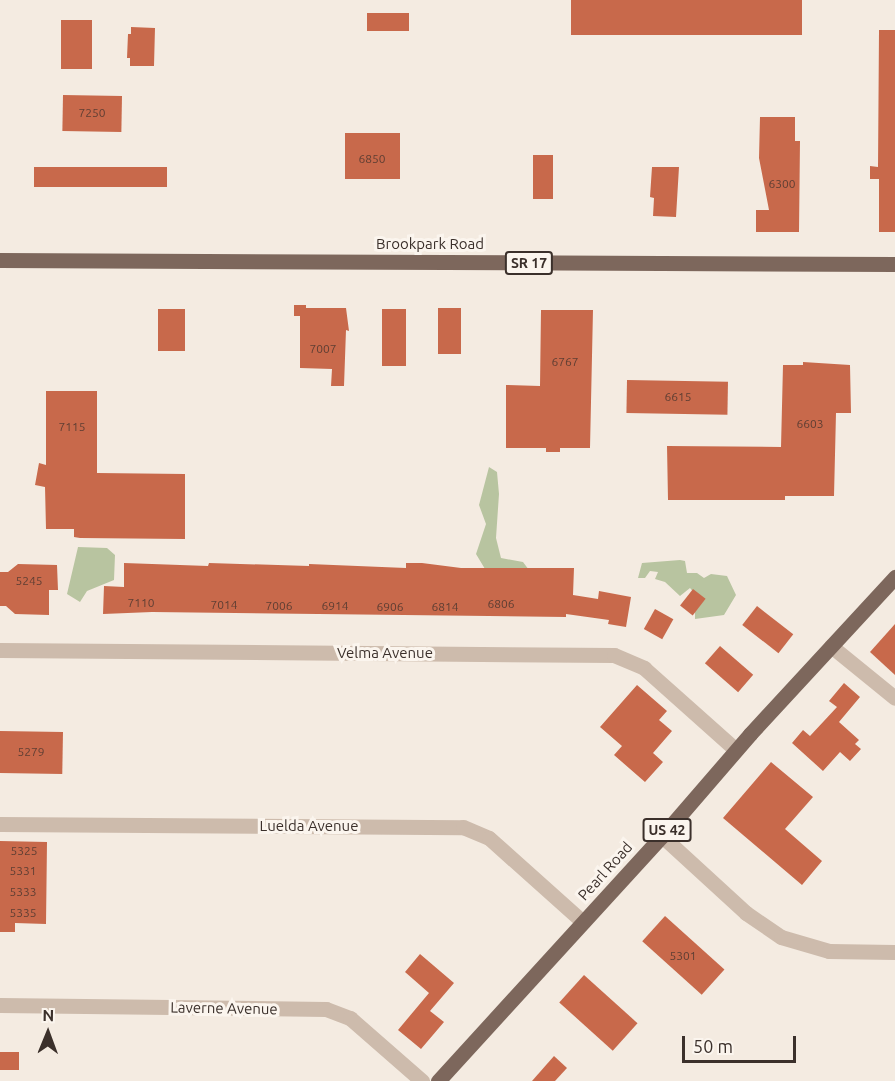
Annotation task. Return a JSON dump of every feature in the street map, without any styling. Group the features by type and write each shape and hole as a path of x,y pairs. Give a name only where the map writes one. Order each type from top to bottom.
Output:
{"main road":[{"name":"Brookpark Road","path":"0,260 895,264"},
{"name":"Pearl Road","path":"438,1081 662,836 736,750 895,578"}],"street":[{"path":"831,646 895,698"},
{"name":"Velma Avenue","path":"0,650 614,655 624,657 644,668 736,750"},
{"name":"Luelda Avenue","path":"0,824 463,827 489,838 583,922"},
{"path":"662,836 746,913 782,937 829,951 895,952"},
{"name":"Laverne Avenue","path":"0,1005 326,1009 350,1018 422,1081"}],"green space":[{"path":"489,467 497,472 499,494 496,538 501,558 523,562 532,574 517,573 508,568 504,576 491,579 476,554 486,524 479,505"},
{"path":"78,547 107,548 115,555 114,580 87,591 80,602 67,594"},
{"path":"685,561 687,573 697,573 704,578 711,574 727,576 736,595 724,615 695,619 695,594 690,588 680,596 665,582 655,579 658,572 650,571 645,578 638,578 642,563"}],"building":[{"path":"571,0 802,0 802,35 571,35"},
{"path":"367,13 409,13 409,31 367,31"},
{"path":"61,20 92,20 92,69 61,69"},
{"path":"131,27 155,28 154,66 130,66 130,58 127,58 128,34 131,34"},
{"path":"879,30 895,30 895,232 879,232 879,179 870,179 870,166 878,167"},
{"path":"63,95 122,96 121,132 62,131"},
{"path":"760,117 795,117 795,141 800,141 799,232 756,232 756,210 769,210 759,158"},
{"path":"345,133 400,133 400,179 345,179"},
{"path":"533,155 553,155 553,199 533,199"},
{"path":"34,167 167,167 167,187 34,187"},
{"path":"652,167 679,167 676,217 653,216 654,198 650,197"},
{"path":"294,305 306,305 306,308 346,308 349,331 346,330 344,386 331,386 332,369 300,368 300,316 294,316"},
{"path":"438,308 461,308 461,354 438,354"},
{"path":"158,309 185,309 185,351 158,351"},
{"path":"382,309 406,309 406,366 382,366"},
{"path":"541,310 593,310 590,448 560,448 560,452 546,452 546,448 506,448 506,385 540,386"},
{"path":"803,362 850,365 851,413 836,413 834,496 785,496 785,500 668,500 667,446 781,447 783,365 803,365"},
{"path":"627,380 728,382 727,415 626,413"},
{"path":"46,391 97,391 97,473 185,474 185,539 80,538 74,537 74,529 46,529 45,487 35,485 39,463 46,465"},
{"path":"124,563 208,566 209,563 309,566 309,564 406,568 406,563 422,563 461,568 574,568 573,595 598,599 599,591 631,597 626,627 608,624 609,620 566,614 566,617 152,612 103,614 104,586 124,587"},
{"path":"18,564 57,565 58,590 49,590 49,615 15,614 6,606 0,606 0,572 8,572"},
{"path":"693,589 706,599 693,615 680,606"},
{"path":"757,606 793,634 778,653 742,625"},
{"path":"655,609 673,619 662,639 644,629"},
{"path":"895,624 895,675 870,652"},
{"path":"720,646 753,675 738,692 705,663"},
{"path":"844,683 860,697 839,722 859,740 855,744 861,749 850,761 840,752 823,771 792,743 803,730 810,736 837,707 829,701"},
{"path":"637,685 667,711 659,720 672,731 653,753 663,762 645,782 614,755 622,746 600,727"},
{"path":"0,731 63,732 62,774 0,773"},
{"path":"771,762 813,797 785,829 822,861 802,885 723,818"},
{"path":"0,841 47,842 46,924 15,923 15,932 0,932"},
{"path":"665,916 724,970 702,995 642,941"},
{"path":"420,954 454,983 430,1011 444,1022 421,1049 398,1030 429,993 405,972"},
{"path":"584,975 638,1023 613,1051 559,1002"},
{"path":"0,1052 19,1052 19,1070 0,1070"},
{"path":"554,1056 567,1068 555,1081 532,1081"}]}
